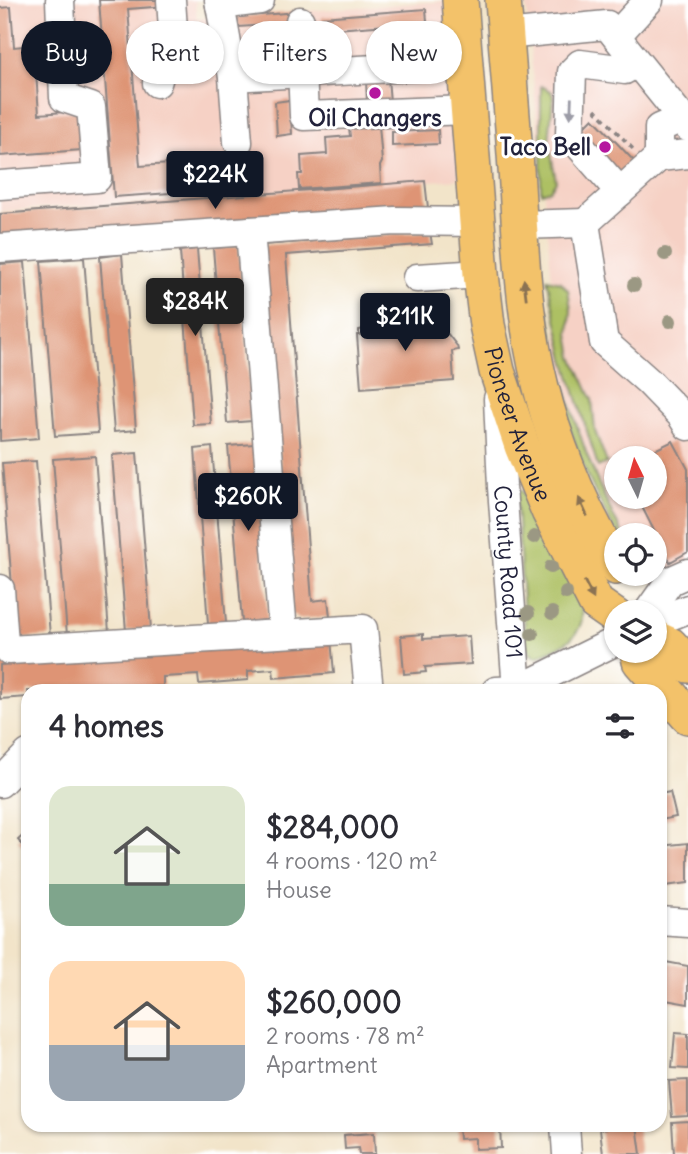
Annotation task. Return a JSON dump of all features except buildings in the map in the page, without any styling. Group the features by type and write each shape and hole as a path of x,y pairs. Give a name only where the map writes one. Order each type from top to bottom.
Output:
{"main road":[{"name":"Pioneer Avenue","path":"460,0 481,274 487,326 497,371 522,446 549,511 596,603 604,609"},
{"name":"Pioneer Avenue","path":"503,0 519,225 528,317 536,365 547,411 577,495 604,547"},
{"path":"465,64 482,71 491,125 500,143 516,164"},
{"path":"469,122 488,154 495,206 500,215 519,225"},
{"path":"667,644 688,665"},
{"path":"642,663 660,684"},
{"path":"667,692 688,716"}],"street":[{"path":"0,185 97,178 91,107 64,98 60,0"},
{"path":"171,0 172,21"},
{"path":"238,142 233,77 219,2 260,0"},
{"path":"505,35 606,20 649,0"},
{"path":"606,20 630,64 685,122"},
{"path":"620,192 570,135 572,72 579,64 630,64"},
{"path":"233,77 238,77"},
{"path":"303,84 304,116 422,111 469,122"},
{"path":"422,84 422,111"},
{"path":"659,156 659,128 685,122"},
{"path":"519,225 585,223 659,156 688,154"},
{"path":"0,247 394,222 476,222"},
{"path":"585,223 604,342 649,381 688,426"},
{"path":"250,231 283,632"},
{"path":"417,278 481,274"},
{"name":"County Road 101","path":"497,371 507,684"},
{"path":"657,600 670,581 688,573"},
{"path":"0,589 4,643 9,650 363,629 368,684"},
{"path":"667,617 688,609"},
{"path":"520,684 604,646"},
{"path":"0,783 21,761"},
{"path":"667,922 688,923"},
{"path":"566,1132 568,1154"}],"shaded area":[{"path":"0,0 195,0 197,19 445,1 447,21 366,21 366,84 452,84 459,179 0,211"},
{"path":"526,0 688,0 688,626 656,586 667,586 667,523 607,523 603,518 559,357"}],"green space":[{"path":"541,86 551,91 553,97 549,142 556,181 550,190 541,193"},
{"path":"547,279 561,282 568,290 571,310 569,334 573,357 592,399 595,431 604,455 604,464 598,467 565,359"},
{"path":"544,309 548,310 560,368 577,426 604,496 604,509 610,509 617,523 611,523 591,484 577,448 559,389"},
{"path":"520,490 582,607 582,618 576,634 562,645 537,657 532,655 526,646 516,491"}],"place":[{"name":"Oil Changers","path":"375,93"},
{"name":"Taco Bell","path":"605,147"}]}
